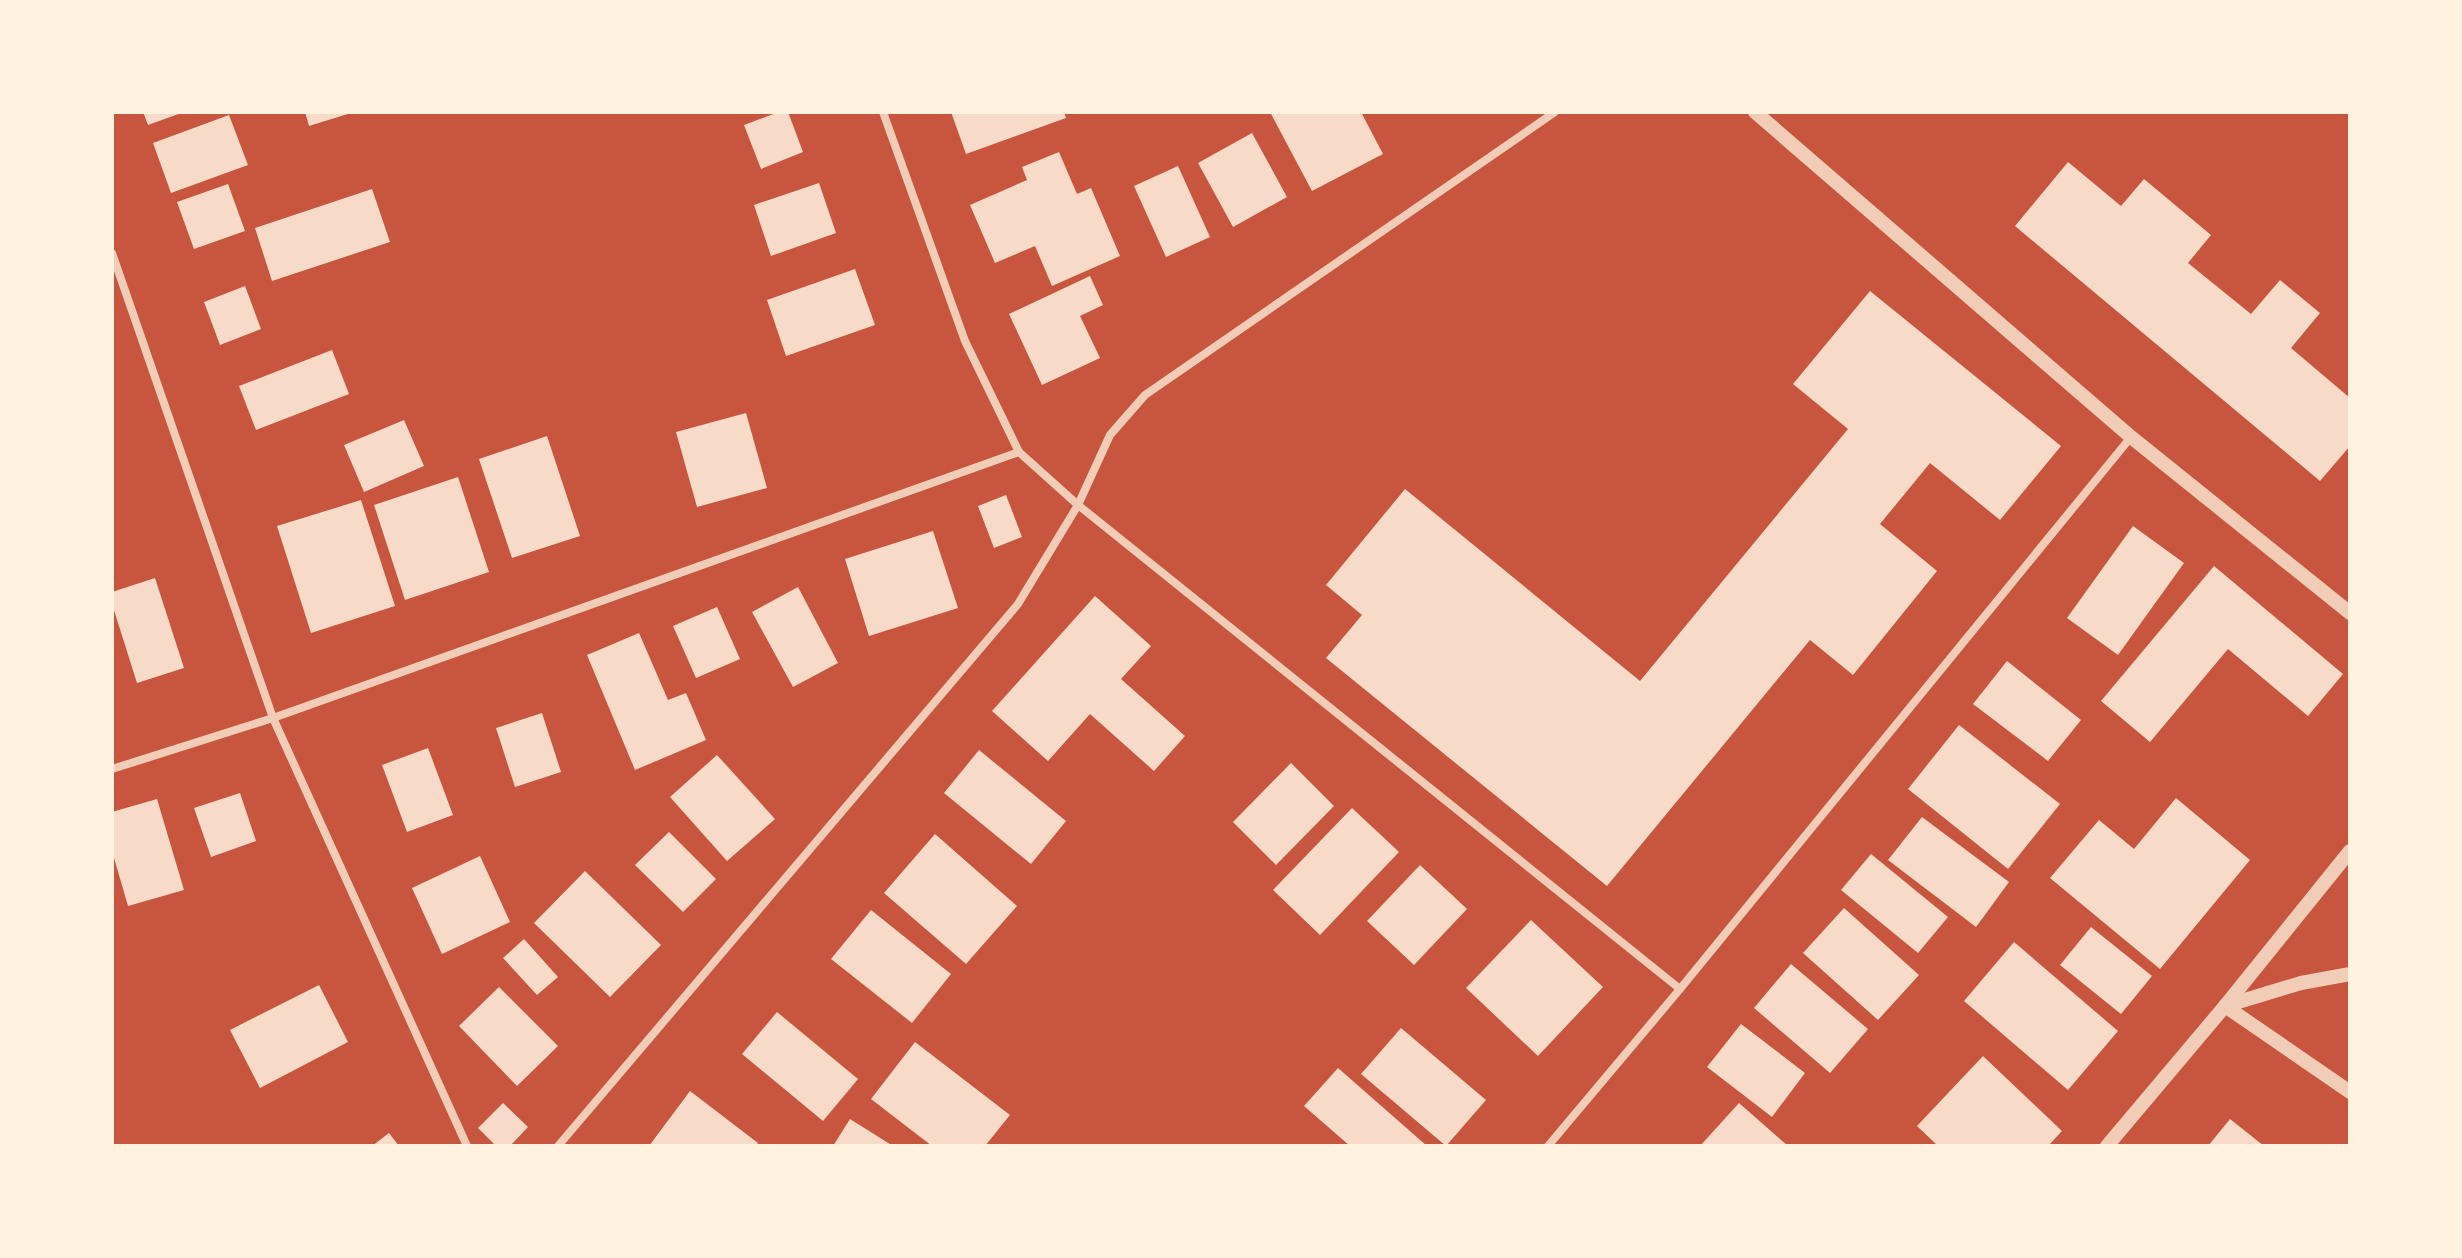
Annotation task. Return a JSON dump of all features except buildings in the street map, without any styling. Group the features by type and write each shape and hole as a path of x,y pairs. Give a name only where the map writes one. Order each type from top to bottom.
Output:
{"street":[{"path":"883,112 965,341 1019,452 1078,505 1680,989"},
{"path":"558,1146 1018,604 1078,505 1110,435 1145,395 1555,112"},
{"path":"1755,112 2131,437 2350,613"},
{"path":"112,253 273,718 467,1146"},
{"path":"1548,1146 2131,437"},
{"path":"112,769 273,718 1019,452"},
{"path":"2107,1146 2350,851"},
{"path":"2225,1006 2301,983 2350,974"},
{"path":"2225,1006 2350,1092"}]}
